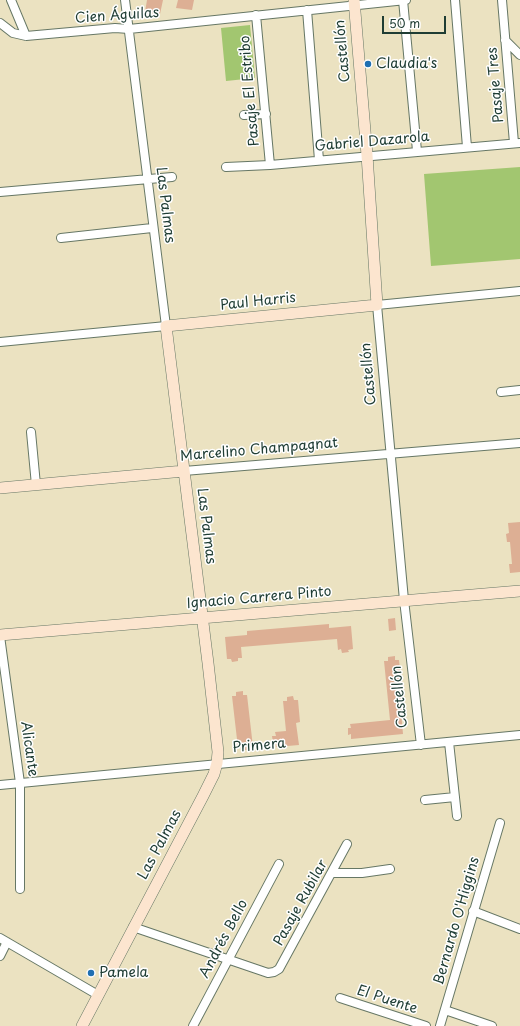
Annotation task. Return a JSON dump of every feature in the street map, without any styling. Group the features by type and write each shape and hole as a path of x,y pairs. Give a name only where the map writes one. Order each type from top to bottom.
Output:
{"main road":[{"name":"Castellón","path":"354,3 367,155 377,305"},
{"name":"Paul Harris","path":"166,326 377,305"},
{"name":"Las Palmas","path":"82,1026 133,927 204,796 214,774 218,752 166,326"},
{"name":"Marcelino Champagnat","path":"0,488 184,471"},
{"name":"Ignacio Carrera Pinto","path":"0,635 520,590"}],"street":[{"path":"10,0 26,36"},
{"name":"Las Palmas","path":"125,0 152,228 166,326"},
{"path":"404,0 418,151"},
{"name":"Cien Águilas","path":"0,23 12,33 26,36 115,28 129,29 307,10 354,3 404,0"},
{"path":"455,0 467,147"},
{"name":"Pasaje Tres","path":"502,0 517,143"},
{"path":"307,10 319,160"},
{"name":"Pasaje El Estribo","path":"256,15 270,165"},
{"path":"505,40 520,55"},
{"path":"244,115 266,114"},
{"name":"Gabriel Dazarola","path":"226,167 270,165 367,155 517,143"},
{"path":"0,192 172,177"},
{"path":"61,238 152,228"},
{"name":"Paul Harris","path":"377,305 520,292"},
{"name":"Castellón","path":"377,305 392,454 404,600 421,744"},
{"name":"Paul Harris","path":"0,342 166,326"},
{"path":"501,392 520,390"},
{"path":"31,432 36,485"},
{"name":"Marcelino Champagnat","path":"184,471 520,443"},
{"name":"Alicante","path":"0,635 20,783 20,889"},
{"name":"Primera","path":"0,785 216,763 520,735"},
{"path":"449,742 457,816"},
{"path":"425,800 455,797"},
{"name":"Bernardo O'Higgins","path":"440,1026 446,1010 473,911 500,823"},
{"name":"Pasaje Rubilar","path":"229,959 268,973 279,969 333,873 347,844"},
{"name":"Andrés Bello","path":"193,1026 279,864"},
{"path":"333,873 362,873 390,869"},
{"path":"473,911 520,928"},
{"path":"133,927 229,959"},
{"path":"0,956 4,940 98,995"},
{"name":"El Puente","path":"340,998 426,1026"},
{"path":"446,1010 492,1026"}],"green space":[{"path":"250,25 255,78 226,81 221,28"},
{"path":"520,167 520,259 431,266 424,174"}],"building":[{"path":"147,0 163,0 160,14 145,12"},
{"path":"178,0 194,0 192,10 176,8"},
{"path":"520,522 520,572 510,573 509,564 512,564 510,542 507,542 506,534 509,533 508,523"},
{"path":"395,618 396,630 389,631 388,619"},
{"path":"329,624 329,628 351,626 353,649 348,650 349,652 342,653 341,649 338,650 337,639 241,647 242,658 238,658 238,661 232,662 231,659 227,659 225,637 247,635 247,631"},
{"path":"395,656 395,660 399,660 402,689 404,712 401,712 403,734 351,739 351,734 348,735 348,728 351,728 350,724 390,720 384,661 388,661 388,657"},
{"path":"243,691 243,695 247,695 253,747 249,747 249,750 242,750 242,747 238,748 232,696 236,696 236,692"},
{"path":"293,696 294,700 298,700 300,722 296,723 299,745 276,747 276,743 273,743 272,736 276,736 275,732 286,731 283,701 287,701 287,697"}],"place":[{"name":"Claudia's","path":"368,64"},
{"name":"Pamela","path":"91,973"}]}
